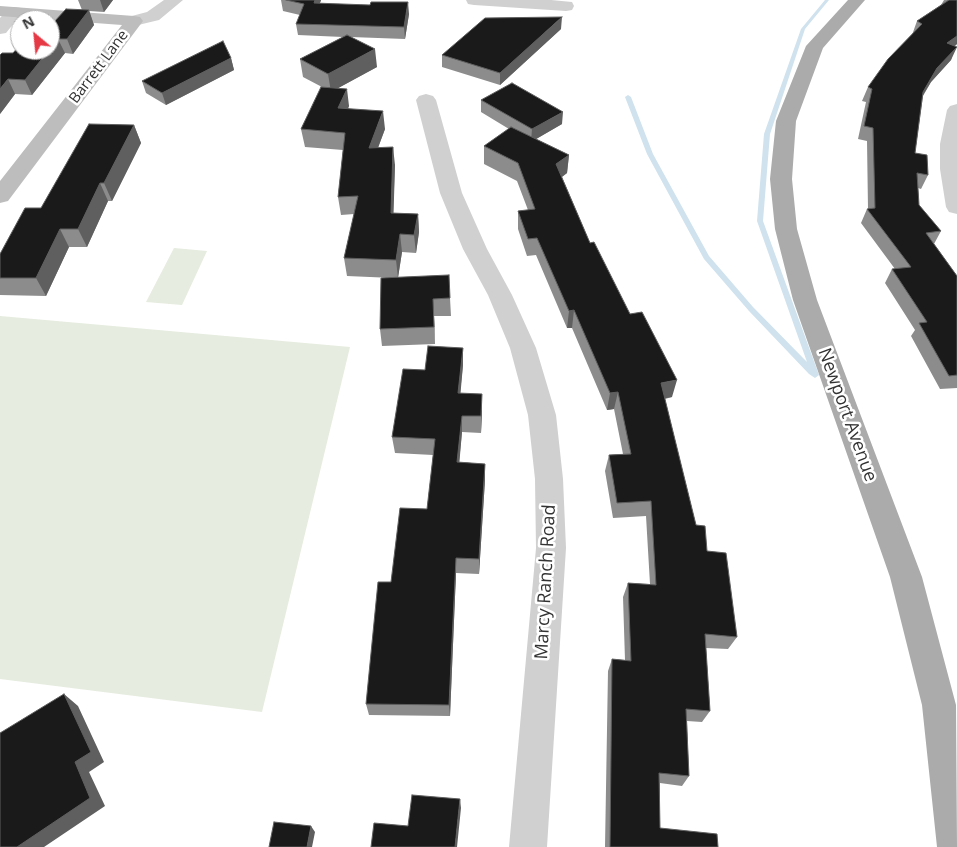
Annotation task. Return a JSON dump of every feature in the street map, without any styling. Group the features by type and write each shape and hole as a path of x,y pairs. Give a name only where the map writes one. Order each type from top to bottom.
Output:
{"main road":[{"name":"Newport Avenue","path":"857,0 815,46 786,121 781,179 786,229 805,300 906,577 939,705 956,847"}],"street":[{"path":"134,21 153,16 175,0"},
{"path":"474,0 566,6"},
{"path":"0,29 8,12"},
{"name":"Barrett Lane","path":"8,12 134,21"},
{"name":"Barrett Lane","path":"0,196 134,21"},
{"name":"Marcy Ranch Road","path":"426,100 451,193 475,249 500,295 523,348 542,415 550,479 551,548 528,847"},
{"path":"957,110 950,169 957,207"}],"shaded area":[{"path":"174,248 207,251 182,305 146,302"},
{"path":"0,316 350,347 262,712 0,679"}],"building":[{"path":"286,0 315,0 314,3 370,5 371,2 408,2 404,27 296,24 304,4"},
{"path":"949,0 957,0 957,36 947,43 957,47 937,68 923,92 915,153 927,155 928,175 917,173 919,205 941,231 926,233 957,276 957,375 949,376 919,323 927,322 892,269 911,267 867,209 875,208 873,128 864,126 872,89 868,87 888,59 922,24 917,21"},
{"path":"66,9 89,10 67,39 60,39 60,16"},
{"path":"562,17 500,73 442,55 485,18"},
{"path":"347,35 375,49 328,74 300,59"},
{"path":"223,41 231,58 162,93 142,81"},
{"path":"2,53 10,53 10,60 41,60 25,80 8,79 0,89 0,55"},
{"path":"512,83 563,112 532,129 481,100"},
{"path":"321,87 347,89 338,108 383,111 369,148 393,147 391,213 418,214 414,235 400,234 396,260 344,258 358,196 338,197 345,133 301,129"},
{"path":"89,124 134,125 104,183 100,183 78,229 60,229 36,278 0,278 0,254 25,208 41,208"},
{"path":"511,127 569,155 556,164 590,243 594,242 630,314 642,312 677,380 661,383 696,525 705,526 707,551 726,553 737,637 705,634 710,711 686,709 689,776 659,773 660,828 717,834 718,847 610,847 612,659 631,661 628,583 656,585 651,501 617,503 609,455 631,454 618,392 610,393 574,310 569,311 537,238 528,239 518,211 535,209 518,163 484,146"},
{"path":"449,275 450,298 433,299 434,327 380,329 381,278"},
{"path":"428,346 463,348 458,393 482,394 481,416 462,416 457,462 485,464 479,559 456,558 449,705 366,704 378,582 391,582 400,508 427,509 435,439 392,437 403,369 425,370"},
{"path":"64,694 91,752 75,762 90,798 17,847 0,847 0,733"},
{"path":"412,795 460,799 455,847 371,847 374,823 408,826"},
{"path":"274,822 311,826 307,847 269,847"}],"waterway":[{"path":"815,375 760,221 767,134 803,29 827,0"},
{"path":"628,97 650,154 706,257 751,309 812,372"}]}
